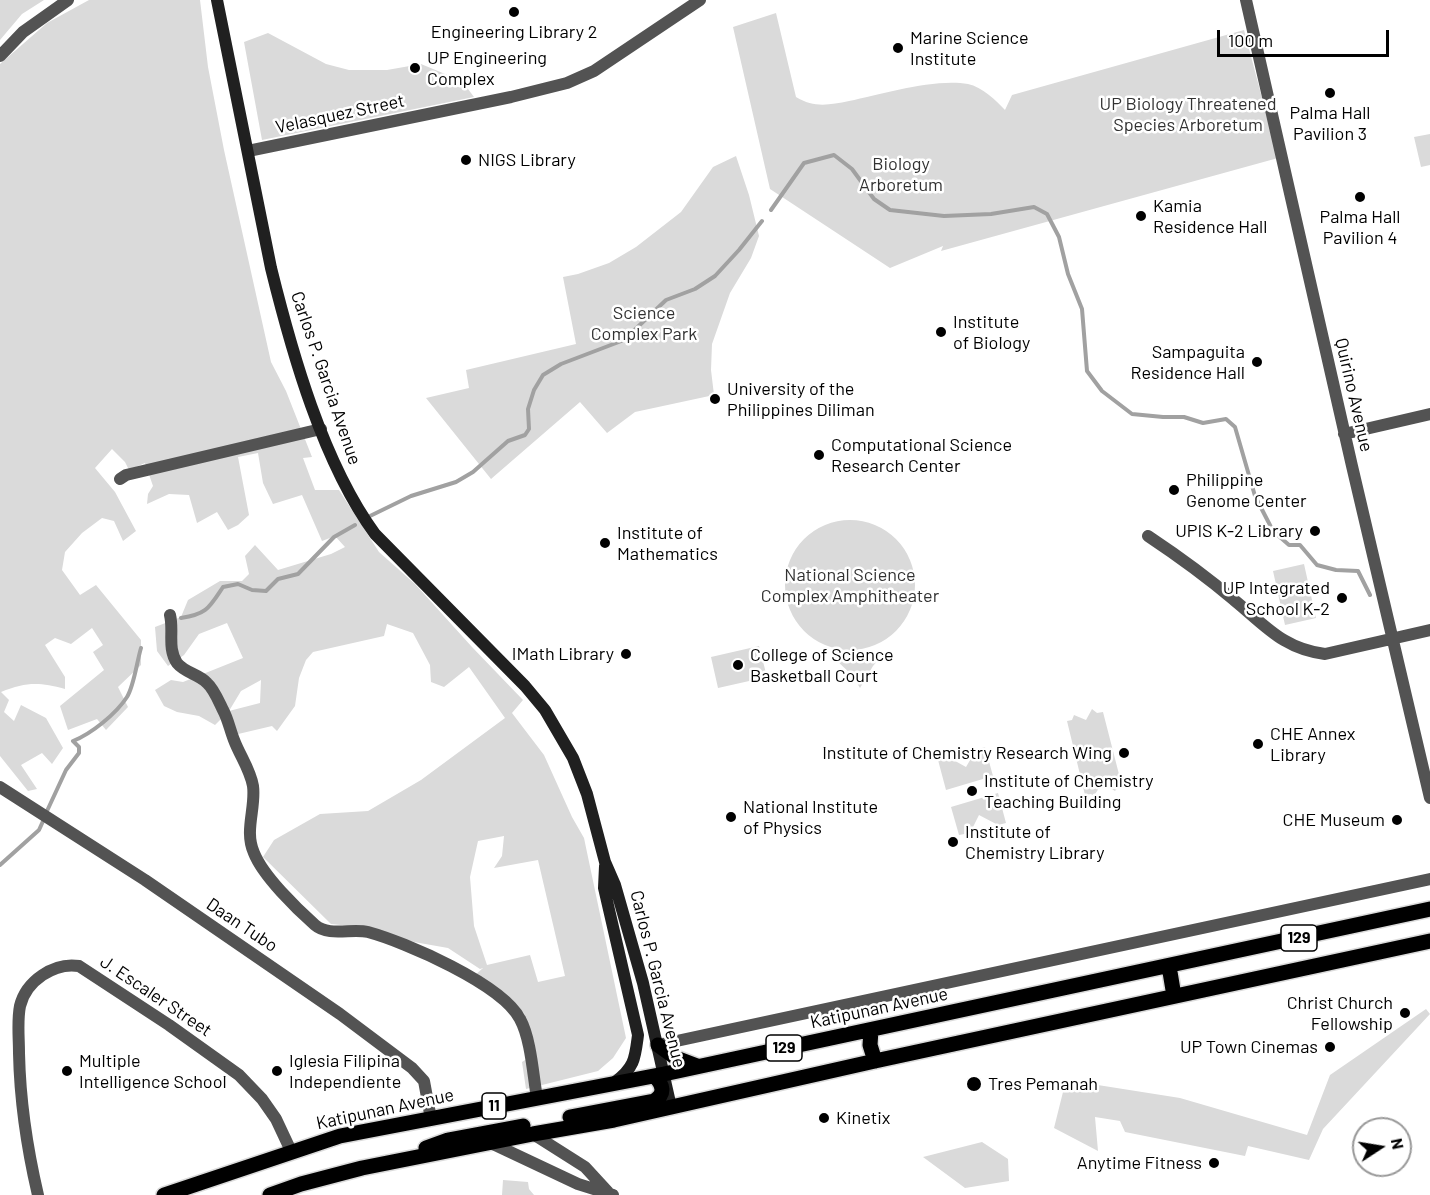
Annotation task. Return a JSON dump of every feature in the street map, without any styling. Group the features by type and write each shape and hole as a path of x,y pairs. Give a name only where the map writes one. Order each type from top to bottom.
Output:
{"main road":[{"name":"Carlos P. Garcia Avenue","path":"217,0 281,310 321,429 343,481 362,516 375,534 508,667 545,710 573,758 587,794 605,862 615,885 640,973 658,1045 659,1075 671,1107"},
{"name":"Carlos P. Garcia Avenue","path":"605,862 604,888 638,1035 636,1056 629,1072 611,1084"},
{"name":"Katipunan Avenue","path":"164,1195 340,1136 659,1075 1430,909"},
{"name":"129","path":"671,1107 1430,941"},
{"path":"1165,966 1171,997"},
{"path":"871,1030 870,1046 875,1061"},
{"path":"658,1045 676,1058 697,1066"},
{"path":"408,1159 433,1145 448,1140 654,1101 660,1098 662,1092 659,1075"},
{"name":"11","path":"270,1195 295,1191 362,1168 671,1107"}],"street":[{"path":"0,56 23,32 68,0"},
{"name":"Velasquez Street","path":"248,151 511,97 567,83 594,71 700,0"},
{"name":"Quirino Avenue","path":"1246,0 1344,434 1430,798"},
{"path":"1344,434 1430,414"},
{"path":"120,479 126,475 321,429"},
{"path":"1148,536 1234,600 1278,638 1310,652 1325,654 1430,630"},
{"path":"170,615 171,646 177,662 185,670 208,683 224,711 234,741 249,772 253,788 249,828 251,847 256,859 286,896 318,928 334,932 367,932 393,940 448,965 501,998 520,1018 525,1032 537,1098"},
{"name":"Daan Tubo","path":"0,787 154,886 340,1014 412,1068 424,1081 431,1119"},
{"name":"Katipunan Avenue","path":"658,1045 1430,879"},
{"name":"J. Escaler Street","path":"38,1195 27,1147 20,1083 19,1016 24,996 36,980 52,969 63,965 80,966 239,1075 262,1099 276,1119 291,1151"},
{"path":"533,1134 585,1167 610,1194"},
{"path":"491,1143 578,1184 610,1194"}],"green space":[{"path":"0,0 44,0 22,14 0,40"},
{"path":"89,0 200,0 208,67 224,150 271,362 286,391 312,457 303,458 315,490 339,490 379,552 415,584 523,700 512,713 544,755 584,838 626,1038 613,1058 598,1071 526,1089 522,1062 533,1055 524,1013 501,1002 474,976 483,968 480,969 448,948 414,942 370,928 331,924 263,857 274,840 320,814 368,811 421,780 505,718 469,667 444,687 431,682 430,665 413,633 387,624 384,636 313,652 306,660 299,678 295,706 277,731 272,726 234,735 228,712 215,725 199,716 177,712 164,706 155,690 171,680 183,682 243,658 227,623 199,634 184,655 168,666 157,651 155,627 181,617 188,600 220,581 242,581 249,574 245,556 255,545 278,570 331,554 345,547 335,536 322,541 302,495 273,504 263,483 258,453 238,457 249,515 228,530 217,512 197,523 189,495 169,494 147,504 148,494 153,486 145,463 129,470 125,462 112,449 95,468 115,492 136,531 123,541 114,521 102,518 82,533 65,552 62,570 80,595 96,585 141,640 141,665 118,687 128,707 106,730 97,719 68,730 60,706 104,670 93,652 103,645 92,628 71,644 55,638 45,645 65,677 65,689 33,684 1,692 9,700 4,712 14,721 21,705 46,718 63,748 52,764 42,753 21,765 37,789 28,791 0,756 0,64 47,23","holes":["261,680 260,703 229,711 241,691","504,836 502,856 494,868 538,860 565,976 538,982 530,955 487,965 474,926 470,877 478,841"]},
{"path":"776,13 796,97 809,103 822,105 925,85 955,83 978,88 1005,110 1012,95 1244,30 1278,158 941,251 943,246 890,268 770,189 733,27"},
{"path":"268,33 326,64 349,70 387,70 421,64 462,81 474,97 262,140 244,42"},
{"path":"1430,134 1430,165 1421,167 1414,137"},
{"name":"Science Complex Park","path":"736,156 759,236 751,258 730,293 712,344 711,370 714,395 635,412 607,433 580,402 491,479 426,398 469,388 466,370 576,344 563,277 609,263 636,247 681,212 713,167"},
{"name":"National Science Complex Amphitheater","path":"850,520 875,525 896,539 910,560 915,585 910,610 896,631 875,645 850,650 825,645 804,631 790,610 785,585 790,560 804,539 825,525"},
{"path":"1304,564 1316,618 1285,625 1273,571"},
{"name":"College of Science Basketball Court","path":"759,646 767,677 718,688 711,657"},
{"path":"884,653 860,688 853,676 835,659 860,660"},
{"path":"1092,709 1097,713 1103,712 1122,786 1115,791 1102,783 1094,796 1085,795 1067,721 1072,720 1074,715 1086,720"},
{"path":"985,747 993,776 946,790 938,760 948,757 966,767 976,750"},
{"path":"998,793 1006,823 998,825 979,815 970,833 959,835 951,807"},
{"path":"1426,1009 1430,1014 1323,1129 1309,1160 1248,1146 1245,1156 1125,1132 1120,1121 1095,1117 1098,1151 1054,1128 1066,1080 1180,1098 1307,1135 1330,1075"},
{"path":"982,1142 1008,1159 1009,1181 965,1188 923,1157"},
{"path":"503,1180 528,1182 529,1189 534,1195 502,1195"}],"waterway":[{"path":"771,210 804,163 834,155 852,169 874,199 890,210 944,216 991,214 1034,207 1047,214 1059,237 1068,274 1082,309 1087,371 1102,391 1132,414 1184,417 1203,423 1226,419 1235,427 1255,496 1273,531 1289,545 1300,545 1317,565 1336,570 1358,571 1370,595"},
{"path":"370,516 411,496 456,482 473,472 508,441 525,435 529,429 528,409 534,390 543,375 561,364 624,340 666,300 695,289 715,276 762,221"},
{"path":"181,618 202,612 223,587 238,584 252,590 266,591 278,579 298,574 334,537 355,525"},
{"path":"47,811 66,770 79,753 79,747 73,741 110,717 127,697 132,687 141,648"},
{"path":"0,865 39,830 44,819"}],"place":[{"name":"Engineering Library 2","path":"514,12"},
{"name":"Marine Science Institute","path":"898,48"},
{"name":"UP Engineering Complex","path":"415,68"},
{"name":"Palma Hall Pavilion 3","path":"1330,93"},
{"name":"NIGS Library","path":"466,160"},
{"name":"Palma Hall Pavilion 4","path":"1360,197"},
{"name":"Kamia Residence Hall","path":"1141,216"},
{"name":"Institute of Biology","path":"941,332"},
{"name":"Sampaguita Residence Hall","path":"1257,362"},
{"name":"University of the Philippines Diliman","path":"715,399"},
{"name":"Computational Science Research Center","path":"819,455"},
{"name":"Philippine Genome Center","path":"1174,490"},
{"name":"UPIS K-2 Library","path":"1315,531"},
{"name":"Institute of Mathematics","path":"605,543"},
{"name":"UP Integrated School K-2","path":"1342,598"},
{"name":"IMath Library","path":"626,654"},
{"name":"College of Science Basketball Court","path":"738,665"},
{"name":"CHE Annex Library","path":"1258,744"},
{"name":"Institute of Chemistry Research Wing","path":"1124,753"},
{"name":"Institute of Chemistry Teaching Building","path":"972,791"},
{"name":"National Institute of Physics","path":"731,817"},
{"name":"CHE Museum","path":"1397,820"},
{"name":"Institute of Chemistry Library","path":"953,842"},
{"name":"Christ Church Fellowship","path":"1405,1013"},
{"name":"UP Town Cinemas","path":"1330,1047"},
{"name":"Multiple Intelligence School","path":"67,1071"},
{"name":"Iglesia Filipina Independiente","path":"277,1071"},
{"name":"Tres Pemanah","path":"974,1084"},
{"name":"Kinetix","path":"824,1118"},
{"name":"Anytime Fitness","path":"1214,1163"}],"park label":[{"name":"UP Biology Threatened Species Arboretum","path":"1188,114"},
{"name":"Biology Arboretum","path":"901,174"}]}
